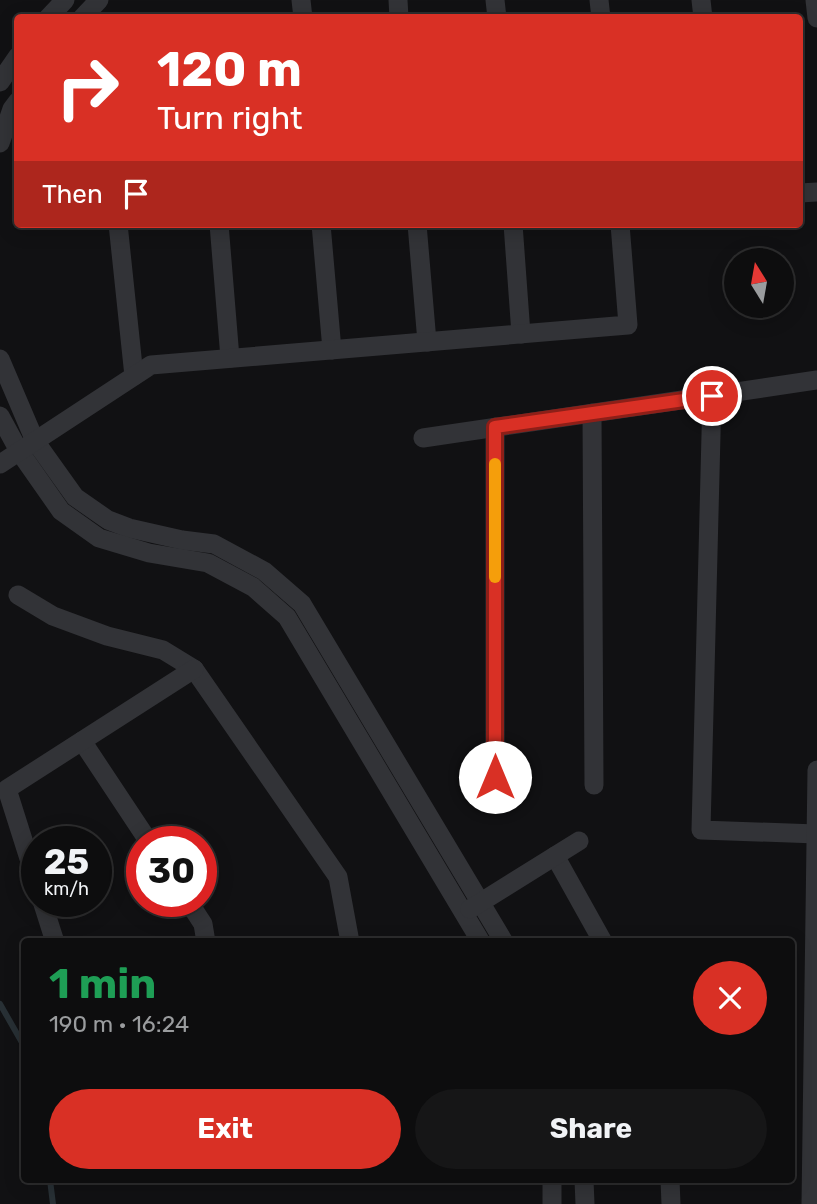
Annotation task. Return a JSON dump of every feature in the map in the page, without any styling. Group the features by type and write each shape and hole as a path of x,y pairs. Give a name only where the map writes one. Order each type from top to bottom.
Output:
{"street":[{"path":"52,14 65,0"},
{"path":"816,0 817,18"},
{"path":"0,82 14,62"},
{"path":"0,143 14,106"},
{"path":"118,228 134,376"},
{"path":"219,228 230,358"},
{"path":"321,228 332,350"},
{"path":"417,228 427,342"},
{"path":"513,228 521,334"},
{"path":"0,464 151,365 628,325 620,228"},
{"path":"0,359 27,446"},
{"path":"423,438 817,380"},
{"path":"712,396 701,830 816,834"},
{"path":"592,413 594,785"},
{"path":"0,416 75,497 108,520 153,534 214,544 264,572 302,604 472,907 500,938"},
{"path":"495,427 495,777"},
{"path":"18,595 53,616 107,636 163,650 194,669 338,877 349,938"},
{"path":"21,833 7,789 194,669"},
{"path":"82,741 138,826"},
{"path":"811,1204 817,771"},
{"path":"472,907 579,841"},
{"path":"555,856 601,938"},
{"path":"472,907 480,938"},
{"path":"47,917 54,938"},
{"path":"198,917 203,924 205,938"},
{"path":"552,1183 552,1204"},
{"path":"584,1183 585,1204"},
{"path":"670,1183 671,1204"}],"waterway":[{"path":"0,1004 21,1041"},
{"path":"50,1183 53,1204"}],"slow traffic":[{"path":"495,464 495,577"}],"route":[{"path":"495,777 495,427 712,396"}]}
